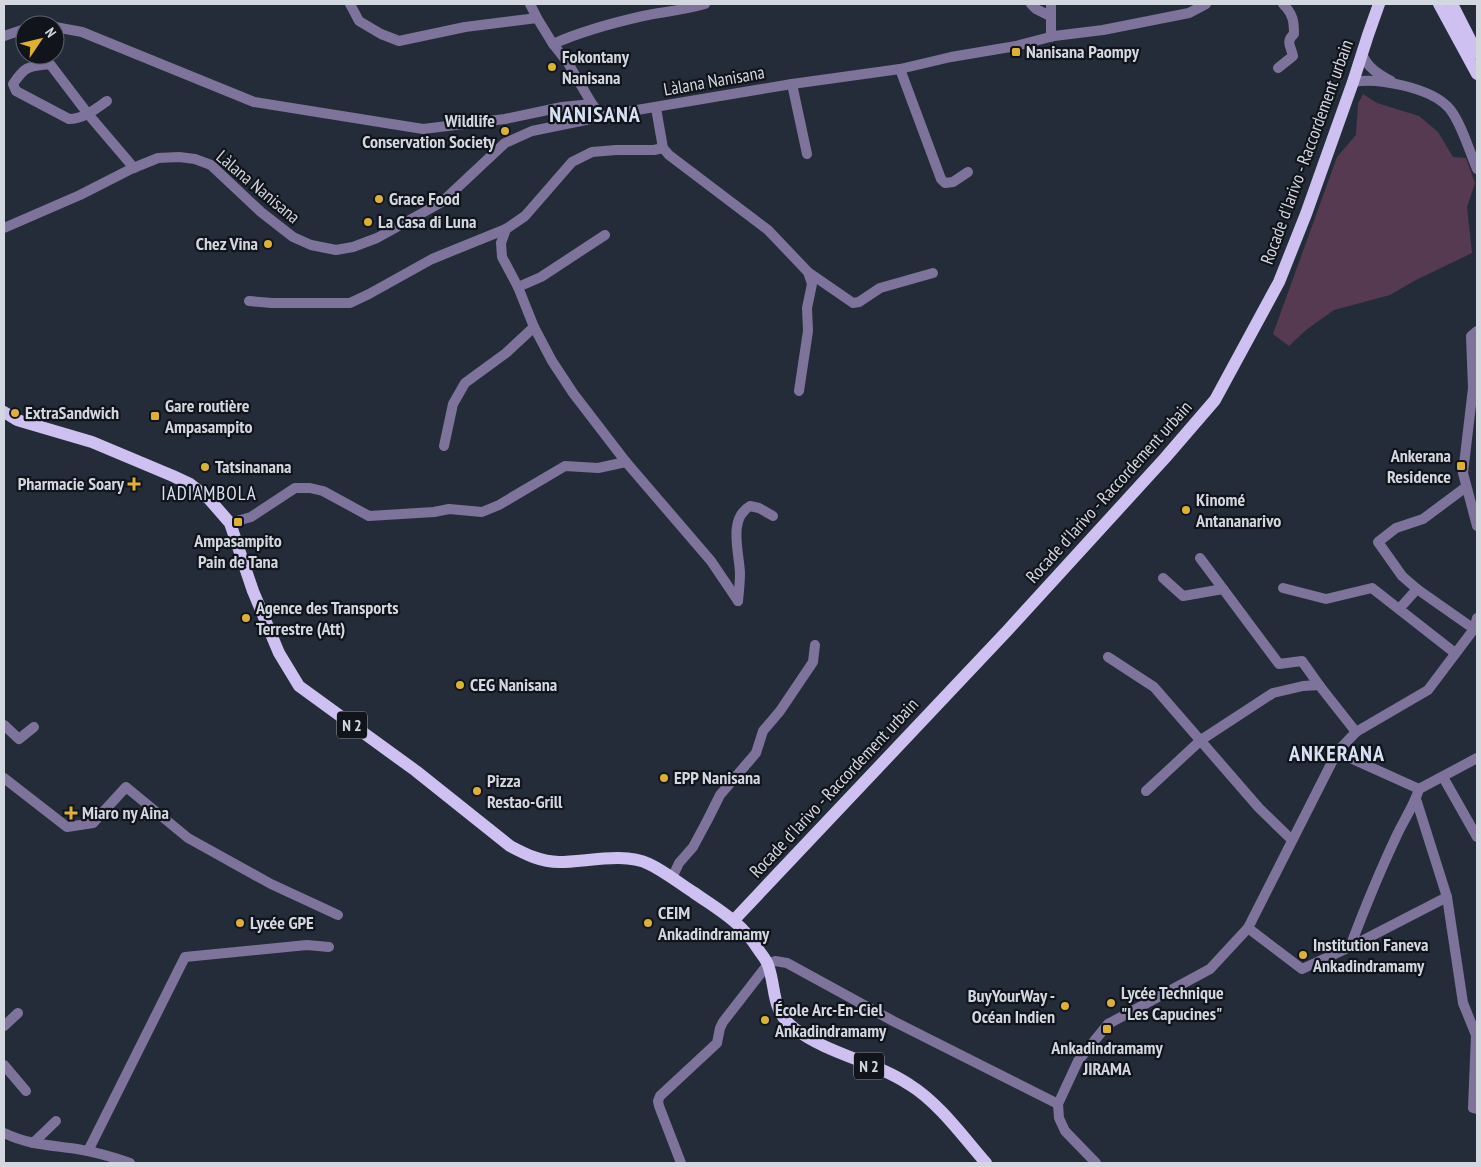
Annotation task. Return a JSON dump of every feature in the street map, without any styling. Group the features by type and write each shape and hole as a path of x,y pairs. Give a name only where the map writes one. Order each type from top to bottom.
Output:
{"main road":[{"name":"Rocade d'Iarivo - Raccordement urbain","path":"734,920 1006,632 1165,458 1214,400 1279,282 1354,82 1379,4"},
{"path":"1439,4 1477,74"},
{"path":"1452,4 1477,53"},
{"name":"N 2","path":"4,412 17,420 92,442 190,484 209,499 230,523 253,591 279,653 299,686 416,771 510,846 530,857 557,862 592,859 638,859 650,864 734,920 749,934 768,964 774,996 781,1015 794,1028 823,1046 890,1074 910,1085 940,1110 986,1163"}],"street":[{"path":"350,4 359,21 381,34 399,41 465,27 537,18"},
{"path":"530,4 553,44 568,63 592,104 603,117"},
{"path":"553,44 580,32 644,16 693,8 704,4"},
{"path":"1031,4 1036,9 1050,16"},
{"path":"1050,37 1051,4"},
{"name":"Làlana Nanisana","path":"4,228 158,158 178,157 195,159 211,165 261,212 293,238 311,245 336,250 353,247 377,238 442,202 505,144 532,131 792,84 900,69 951,57 1016,46 1050,37 1103,30 1189,13 1206,4"},
{"path":"1278,68 1293,56 1288,42 1294,34 1294,19 1290,11 1283,4"},
{"path":"65,29 82,32 254,102 423,129 505,119 562,107 592,104"},
{"path":"1362,54 1366,63 1375,72 1396,85"},
{"path":"108,101 88,114 78,119 69,119 16,91 13,84 23,70 28,67 50,64 88,114 134,168"},
{"path":"900,69 941,179 945,183 953,182 968,172"},
{"path":"1354,82 1363,80 1414,88 1438,99 1448,107 1457,122 1477,169"},
{"path":"792,84 807,154"},
{"path":"656,108 663,148 677,163 748,214 768,230 808,272 853,303 859,302 880,288 933,273"},
{"path":"248,301 272,303 350,303 432,259 506,230 525,216 572,162 592,152 663,148"},
{"path":"506,230 501,243 502,256 518,287 534,327 552,361 573,393 626,462 711,561 738,601 740,573 737,524 743,510 750,506 759,508 773,516"},
{"path":"518,287 548,273 605,236"},
{"path":"799,390 808,332 807,308 812,284 808,272"},
{"path":"444,446 452,404 465,383 506,353 534,327"},
{"path":"1477,331 1471,336 1473,388 1463,473 1477,526"},
{"path":"230,523 252,517 295,488 310,488 323,491 369,516 434,512 449,509 482,512 499,505 565,466 598,468 626,462"},
{"path":"1466,487 1423,519 1396,528 1378,542 1402,576 1417,589 1476,627"},
{"path":"1200,558 1279,664 1302,661 1356,732"},
{"path":"1163,578 1183,596 1223,589"},
{"path":"1283,588 1326,599 1372,588 1456,653"},
{"path":"1399,609 1417,589"},
{"path":"1096,1163 1065,1131 1060,1118 1058,1104 1078,1062 1108,1024 1210,969 1248,928 1337,752 1356,732 1428,690 1476,627 1477,618"},
{"path":"672,878 679,863 707,822 720,795 756,753 762,732 780,711 813,662 815,645"},
{"path":"1108,657 1154,687 1202,740 1259,808 1292,840"},
{"path":"1146,790 1202,740 1273,693 1303,686 1319,685"},
{"path":"4,725 19,739 34,726"},
{"path":"1337,752 1417,794 1447,897 1463,1003 1476,1035 1473,1108 1477,1109"},
{"path":"1350,947 1396,836 1417,794 1477,758"},
{"path":"1443,777 1477,837"},
{"path":"4,778 67,828 93,823 126,787 188,838 271,884 338,915"},
{"path":"1248,928 1302,969 1350,947 1447,897"},
{"path":"88,1151 185,957 307,945 329,947"},
{"path":"681,1163 658,1100 717,1043 723,1022 768,964 775,961 787,963 1058,1104"},
{"path":"4,1026 18,1013"},
{"path":"4,1065 26,1091"},
{"path":"33,1143 56,1121"},
{"path":"4,1133 33,1143 88,1151 130,1163"}],"shaded area":[{"path":"1363,94 1377,103 1419,116 1438,132 1453,157 1466,158 1475,183 1467,207 1472,253 1390,295 1334,310 1306,330 1289,346 1273,334 1337,157 1356,135 1358,104"}],"place":[{"name":"Nanisana Paompy","path":"1016,52"},
{"name":"Fokontany Nanisana","path":"552,67"},
{"name":"Wildlife Conservation Society","path":"505,131"},
{"name":"Grace Food","path":"379,199"},
{"name":"La Casa di Luna","path":"368,222"},
{"name":"Chez Vina","path":"268,244"},
{"name":"ExtraSandwich","path":"15,413"},
{"name":"Gare routière Ampasampito","path":"155,416"},
{"name":"Ankerana Residence","path":"1461,466"},
{"name":"Tatsinanana","path":"205,467"},
{"name":"Pharmacie Soary","path":"134,484"},
{"name":"Kinomé Antananarivo","path":"1186,510"},
{"name":"Ampasampito Pain de Tana","path":"238,522"},
{"name":"Agence des Transports Terrestre (Att)","path":"246,618"},
{"name":"CEG Nanisana","path":"460,685"},
{"name":"EPP Nanisana","path":"664,778"},
{"name":"Pizza Restao-Grill","path":"477,791"},
{"name":"Miaro ny Aina","path":"71,813"},
{"name":"Lycée GPE","path":"240,923"},
{"name":"CEIM Ankadindramamy","path":"648,923"},
{"name":"Institution Faneva Ankadindramamy","path":"1303,955"},
{"name":"Lycée Technique \"Les Capucines\"","path":"1111,1003"},
{"name":"BuyYourWay - Océan Indien","path":"1065,1006"},
{"name":"École Arc-En-Ciel Ankadindramamy","path":"765,1020"},
{"name":"Ankadindramamy JIRAMA","path":"1107,1029"}],"district":[{"name":"NANISANA","path":"595,114"},
{"name":"IADIAMBOLA","path":"209,493"},
{"name":"ANKERANA","path":"1337,753"}]}
